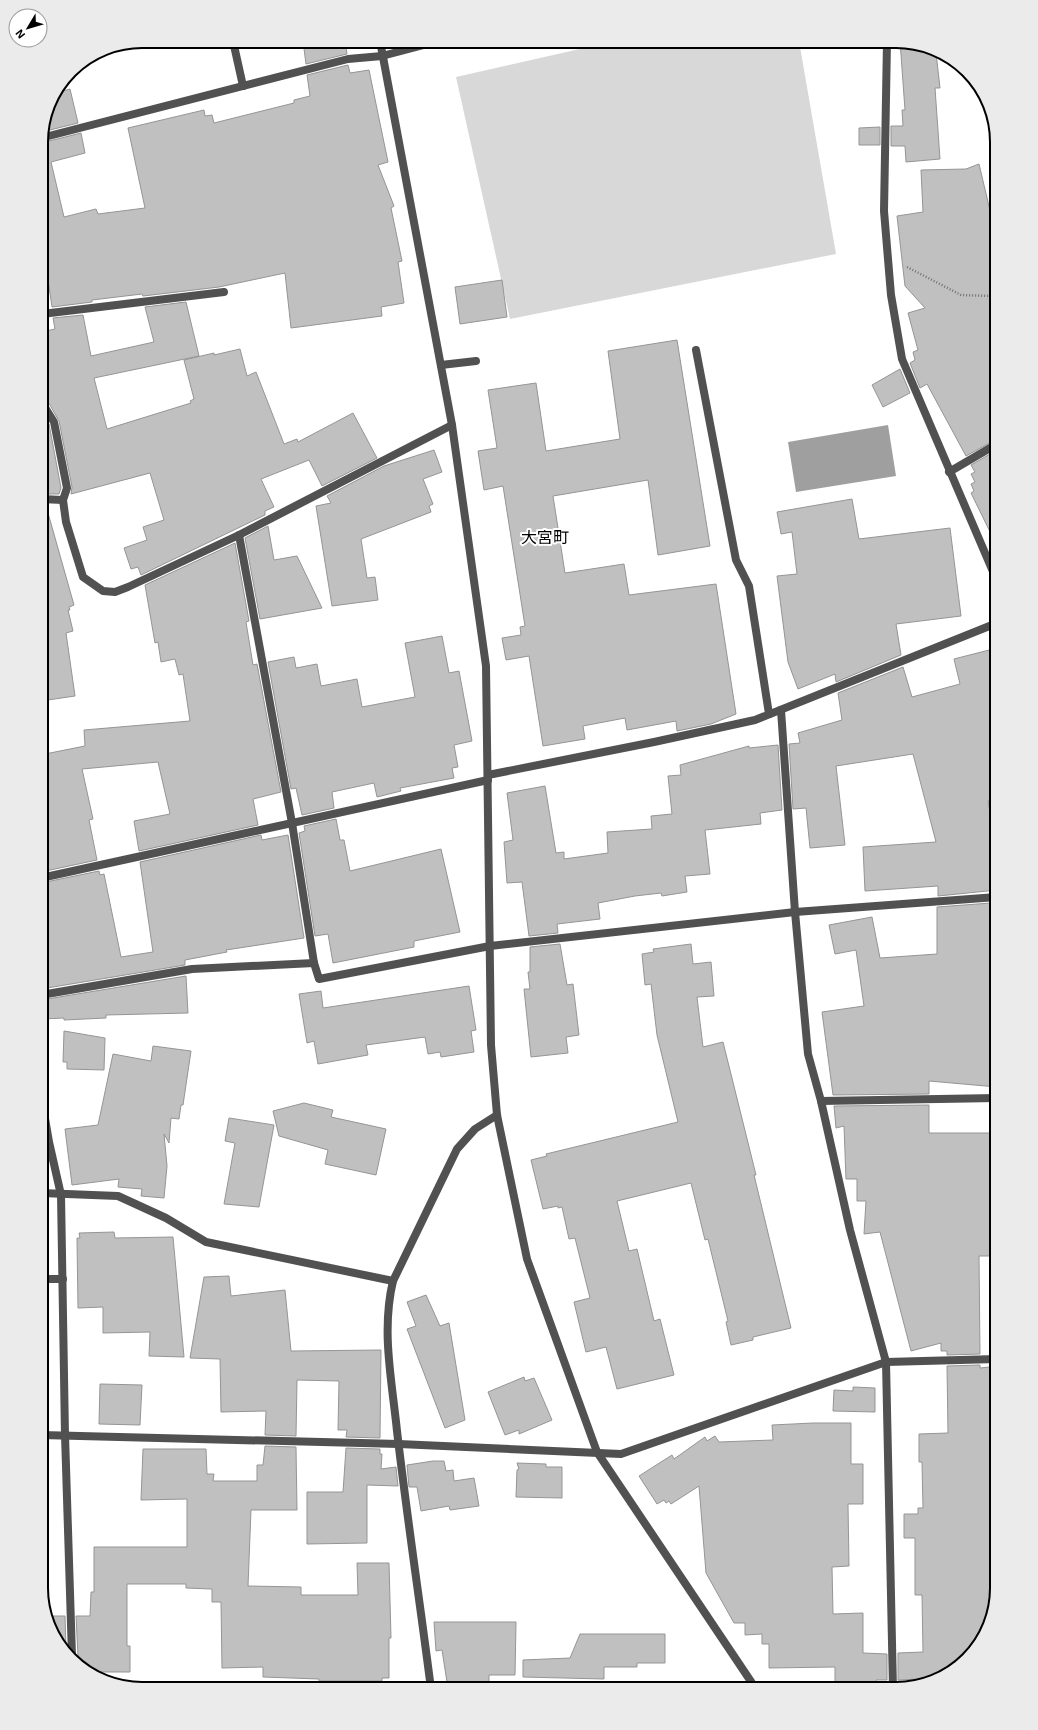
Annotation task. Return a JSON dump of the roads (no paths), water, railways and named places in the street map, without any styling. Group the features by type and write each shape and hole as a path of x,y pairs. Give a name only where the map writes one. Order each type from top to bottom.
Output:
{"street":[{"path":"235,48 244,86"},
{"path":"381,48 452,425 486,666 491,1045 496,1115 527,1259 597,1452 751,1682"},
{"path":"48,136 348,60 382,56 412,48"},
{"path":"888,48 884,211 891,295 902,359 990,565"},
{"path":"48,312 224,292"},
{"path":"696,350 736,560 749,586 769,714"},
{"path":"441,365 476,361"},
{"path":"48,412 54,422 67,488 63,500 66,522 83,577 103,591 115,592 239,535 452,425"},
{"path":"950,472 990,448"},
{"path":"48,499 63,500"},
{"path":"239,535 292,823 314,963 319,979 490,946 795,912 990,898"},
{"path":"48,876 755,720 990,626"},
{"path":"781,710 795,912 808,1054 821,1101 850,1230 886,1362 892,1682"},
{"path":"48,994 192,969 314,963"},
{"path":"821,1101 990,1098"},
{"path":"431,1682 399,1444 387,1339 389,1298 393,1281 456,1149 475,1129 496,1115"},
{"path":"48,1136 61,1195 65,1435 72,1651"},
{"path":"48,1194 118,1196 166,1218 206,1242 393,1281"},
{"path":"48,1279 63,1279"},
{"path":"48,1435 399,1444 621,1454 886,1362 990,1359"}],"district":[{"name":"大宮町","path":"545,537"}]}
